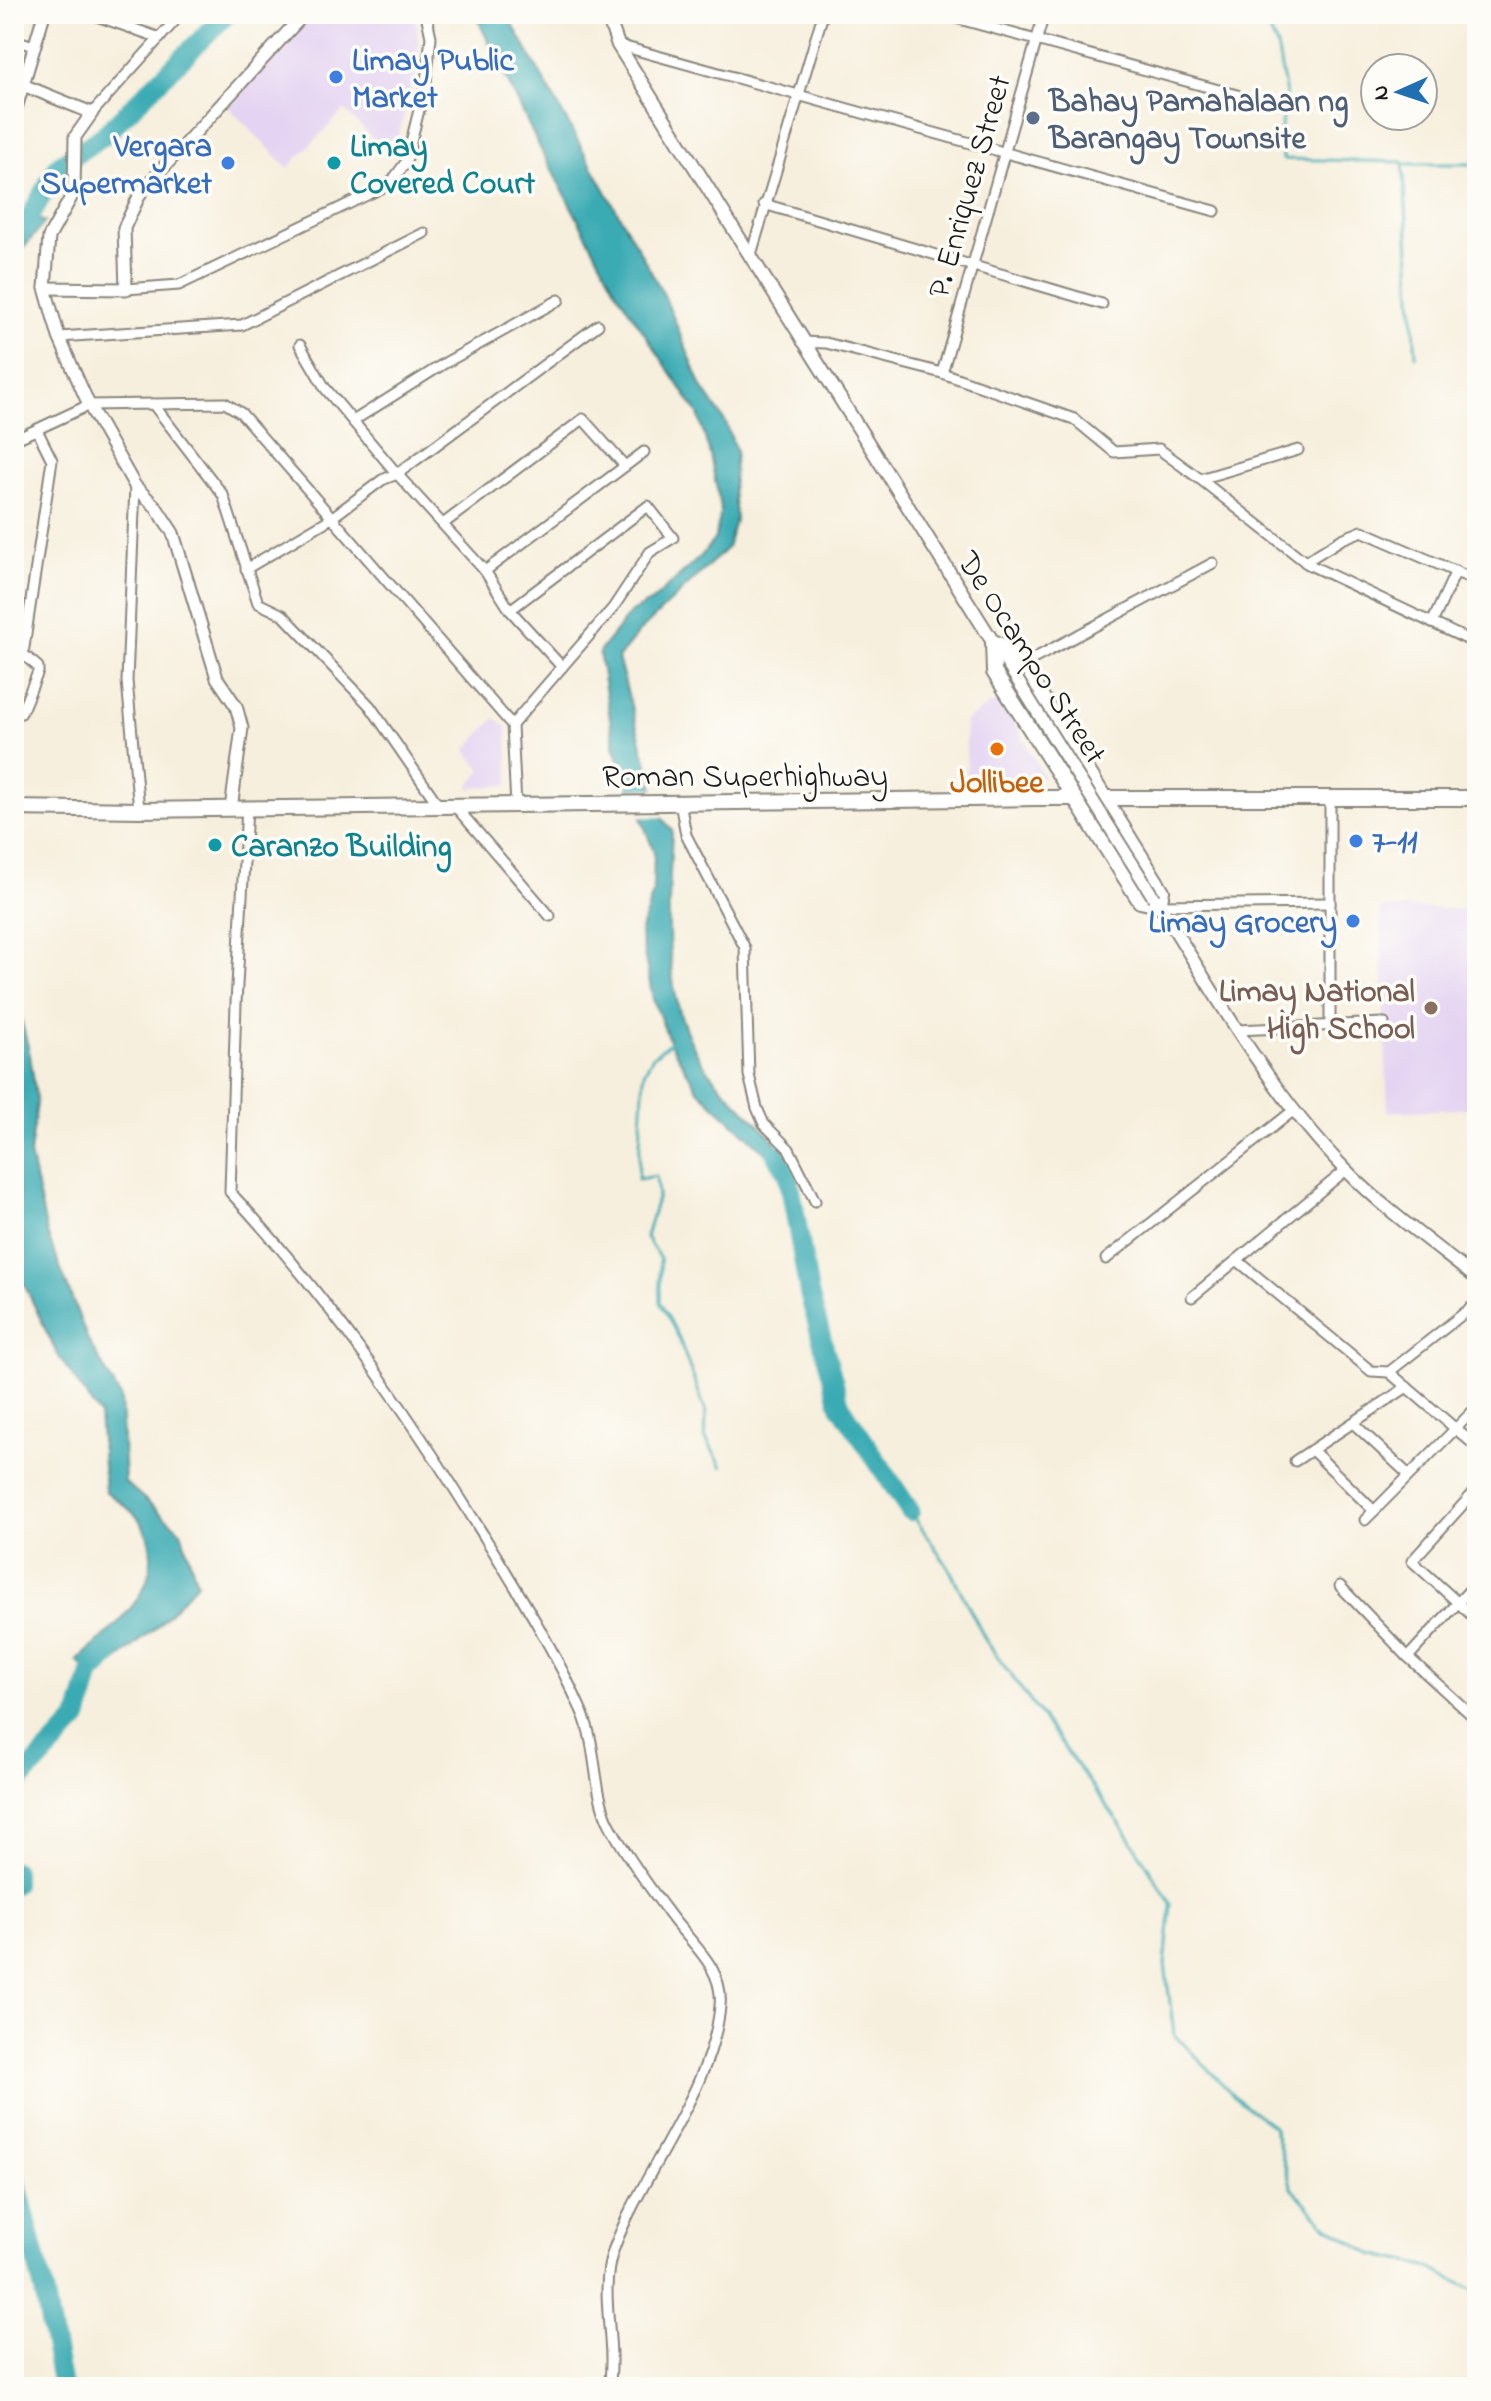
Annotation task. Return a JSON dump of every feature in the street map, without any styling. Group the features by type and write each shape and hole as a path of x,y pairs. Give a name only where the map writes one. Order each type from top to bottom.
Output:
{"main road":[{"name":"De Ocampo Street","path":"607,14 618,45 993,642"},
{"path":"993,642 1005,645 1017,669 1107,799 1162,891 1157,902 1140,901 994,672 993,642"},
{"name":"Roman Superhighway","path":"14,808 139,810 680,802 1477,798"}],"street":[{"path":"14,115 44,14"},
{"path":"91,14 160,38"},
{"path":"181,14 92,113 75,137 74,192 49,237 45,288 59,337 89,405 135,486 156,507 173,533 217,678 236,706 242,728 231,809"},
{"path":"126,289 124,228 141,192 304,14"},
{"path":"45,288 126,289 179,285 390,184 406,162 426,82 431,37 426,14"},
{"path":"750,258 823,14"},
{"path":"941,14 1237,95"},
{"name":"P. Enriquez Street","path":"942,373 1044,14"},
{"path":"14,40 34,46"},
{"path":"618,45 1006,150 1215,211"},
{"path":"23,85 92,113"},
{"path":"764,204 1102,304"},
{"path":"59,337 242,325 424,233"},
{"path":"353,421 445,363 559,300"},
{"path":"246,569 330,519 382,480 397,474 598,325"},
{"path":"802,342 826,343 942,373 1074,419 1114,452 1159,449 1305,562 1477,644"},
{"path":"300,345 325,388 397,474 485,571 510,610 562,667"},
{"path":"14,440 89,405 225,403 241,413 512,725 516,806"},
{"path":"153,404 223,495 258,603 283,615 370,706 439,806"},
{"path":"443,524 583,419 625,466"},
{"path":"21,713 38,672 38,667 23,654 52,460 37,430"},
{"path":"1200,479 1298,450"},
{"path":"485,571 644,452"},
{"path":"135,486 127,681 139,810"},
{"path":"510,610 648,506 673,538 650,552 613,608 512,725"},
{"path":"1305,562 1342,539 1362,531 1477,581"},
{"path":"1017,669 1213,563"},
{"path":"1432,623 1456,571"},
{"name":"De Ocampo Street","path":"1017,669 1237,1030 1294,1110 1346,1170 1477,1279"},
{"path":"1330,797 1330,1027"},
{"path":"680,802 686,835 745,948 749,1075 757,1108 764,1124 789,1149 815,1201"},
{"path":"455,806 550,916"},
{"path":"247,808 230,1192 269,1234 415,1425 497,1557 584,1717 609,1822 673,1919 706,1956 719,1986 721,2005 713,2039 688,2102 613,2250 606,2289 612,2369 609,2387"},
{"path":"1157,902 1330,903"},
{"path":"1237,1030 1384,1023"},
{"path":"1106,1259 1294,1110"},
{"path":"1192,1297 1346,1170"},
{"path":"1237,1260 1371,1371 1389,1372 1477,1447"},
{"path":"1389,1372 1477,1303"},
{"path":"1295,1461 1407,1387"},
{"path":"1365,1520 1477,1407"},
{"path":"1354,1424 1409,1475"},
{"path":"1312,1450 1374,1511"},
{"path":"1477,1489 1412,1561 1477,1620"},
{"path":"1408,1657 1477,1582"},
{"path":"1340,1586 1408,1657 1477,1720"}],"shaded area":[{"name":"Limay Public Market","path":"311,14 416,17 420,60 392,157 344,110 288,168 228,107"},
{"name":"Jollibee","path":"1001,698 1044,777 967,778 965,721"},
{"path":"495,718 507,727 509,785 468,788 482,770 466,750"},
{"name":"Limay National High School","path":"1380,908 1477,909 1477,1108 1388,1112"}],"water":[{"path":"475,14 507,14 664,295 702,387 726,423 736,451 733,491 736,518 727,548 639,632 618,658 662,818 672,830 670,959 683,1022 696,1051 714,1078 770,1136 797,1175 782,1178 771,1158 698,1090 670,1043 653,999 640,933 653,892 654,852 615,749 599,652 631,612 652,601 701,556 715,538 721,510 710,455 698,414 615,289 539,146"},
{"path":"22,213 45,222 14,260 14,229"},
{"path":"14,990 30,1055 37,1103 30,1154 47,1233 88,1340 121,1398 125,1482 181,1531 197,1583 159,1625 96,1678 77,1661 108,1633 136,1601 151,1565 150,1545 139,1519 105,1491 99,1415 56,1352 24,1284 14,1230"}],"pier":[{"path":"626,789 657,789 663,817 637,817"}],"waterway":[{"path":"14,246 58,166 103,136 227,14"},
{"path":"1262,14 1277,46 1286,95 1281,128 1283,159 1403,162 1416,356"},
{"path":"1405,164 1477,164"},
{"path":"671,1042 653,1056 644,1073 638,1179 656,1176 658,1195 646,1237 660,1259 660,1302 678,1336 706,1412 705,1437 722,1467"},
{"path":"776,1154 788,1173 809,1293 840,1405 910,1511"},
{"path":"910,1511 949,1568 986,1641 1128,1835 1171,1904 1165,1964 1174,2034 1237,2099 1273,2126 1292,2188 1324,2224 1372,2254 1426,2266 1477,2292"},
{"path":"14,1787 78,1719 91,1673 111,1654"},
{"path":"14,1871 14,1884"},
{"path":"14,2171 44,2291 62,2387"}],"place":[{"name":"Limay Public Market","path":"336,77"},
{"name":"Bahay Pamahalaan ng Barangay Townsite","path":"1033,118"},
{"name":"Vergara Supermarket","path":"228,163"},
{"name":"Limay Covered Court","path":"334,163"},
{"name":"Jollibee","path":"997,749"},
{"name":"7-11","path":"1356,841"},
{"name":"Caranzo Building","path":"215,845"},
{"name":"Limay Grocery","path":"1353,921"},
{"name":"Limay National High School","path":"1431,1008"}]}
